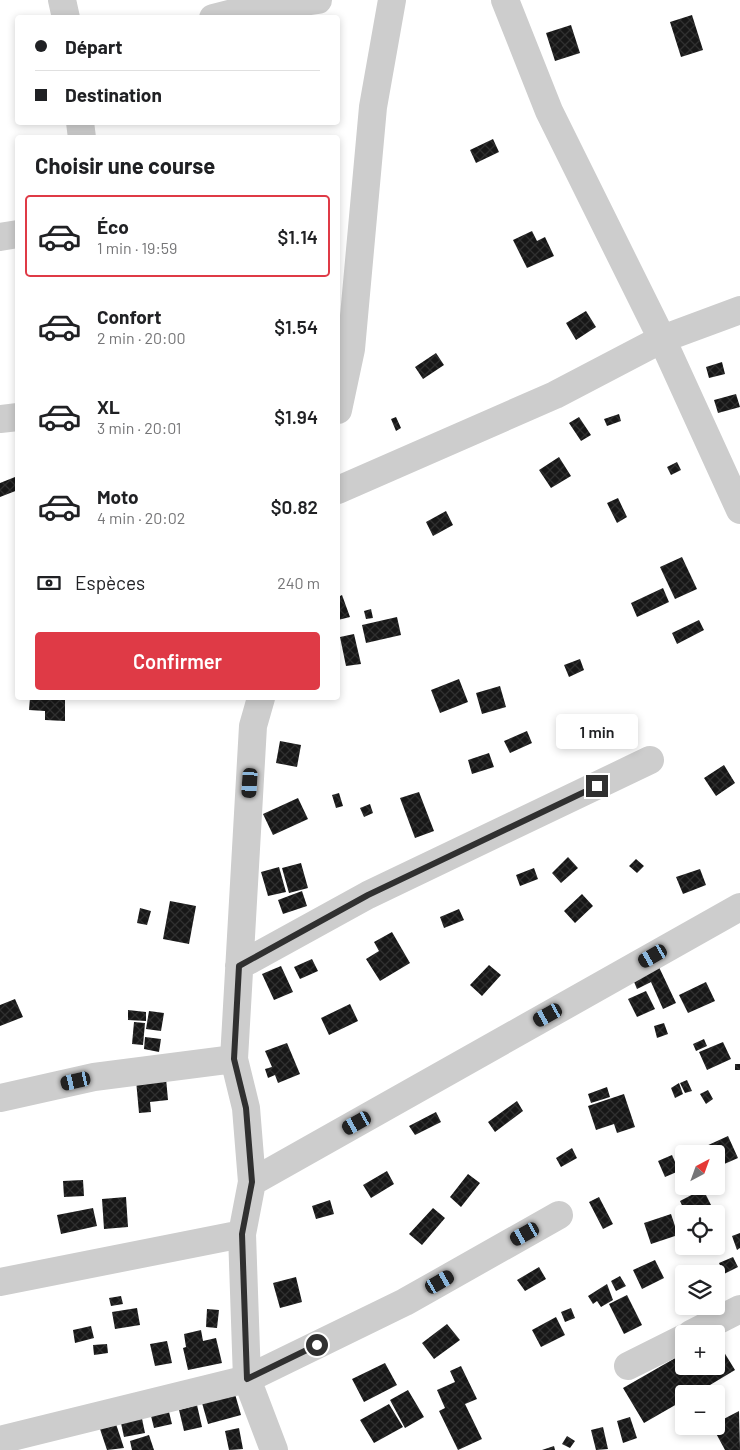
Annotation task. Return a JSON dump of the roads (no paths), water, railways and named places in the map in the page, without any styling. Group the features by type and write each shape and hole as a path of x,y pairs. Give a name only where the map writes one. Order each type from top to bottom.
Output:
{"street":[{"path":"62,0 65,15"},
{"path":"226,15 318,0"},
{"path":"340,401 352,349 373,107 392,0"},
{"path":"505,0 549,111 662,339 740,510"},
{"path":"0,237 15,234"},
{"path":"340,489 555,395 662,339 740,310"},
{"path":"0,420 15,418"},
{"path":"261,700 254,726 234,1059 246,1108 252,1182 242,1234 247,1379 274,1450"},
{"path":"239,966 368,895 650,760"},
{"path":"252,1182 740,907"},
{"path":"0,1098 94,1077 234,1059"},
{"path":"0,1440 247,1379 405,1302 559,1215"},
{"path":"0,1282 242,1234"},
{"path":"709,1325 740,1309"},
{"path":"628,1366 675,1342"}]}
